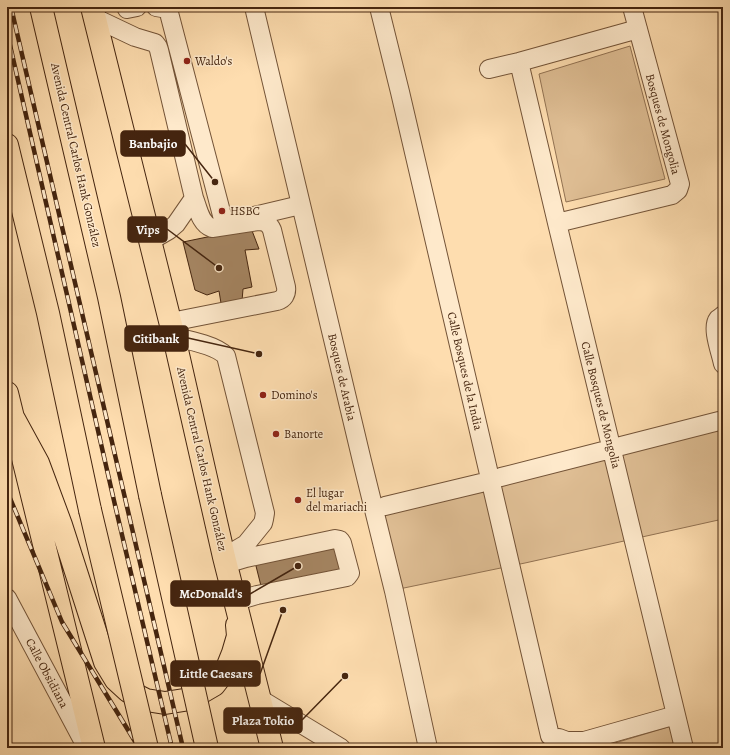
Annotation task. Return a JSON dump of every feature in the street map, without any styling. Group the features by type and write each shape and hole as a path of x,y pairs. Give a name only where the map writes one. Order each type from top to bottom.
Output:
{"main road":[{"name":"Avenida Central Carlos Hank González","path":"41,7 109,297 150,495 207,748"},
{"name":"Avenida Central Carlos Hank González","path":"93,13 173,330 225,560 272,748"},
{"path":"7,145 48,314 90,510 147,748"},
{"path":"7,393 94,748"},
{"path":"14,419 38,463 61,525 105,662 116,680 128,691 146,700 165,703 190,699 214,685 228,668 234,653 238,636 236,601"}],"street":[{"path":"126,7 127,10 137,7"},
{"path":"156,7 168,9 224,223 292,207"},
{"name":"Bosques de Arabia","path":"254,7 394,591 428,748"},
{"path":"265,7 405,595"},
{"name":"Calle Bosques de la India","path":"379,7 550,736"},
{"name":"Bosques de Mongolia","path":"557,223 672,194 678,190 680,184 632,7"},
{"path":"93,13 135,37 155,43 158,47 194,198 202,221 208,227 212,228 262,221 267,222 272,230 286,287 285,296 282,300 173,330"},
{"path":"489,69 520,62 638,29"},
{"name":"Calle Bosques de Mongolia","path":"520,62 557,223 684,748"},
{"path":"150,241 176,224 194,198"},
{"path":"723,315 718,319 715,330 723,364"},
{"path":"173,330 220,351 226,356 265,513 262,523 246,544 225,560"},
{"path":"621,446 719,421"},
{"path":"501,477 603,451"},
{"path":"385,506 480,483"},
{"path":"225,560 246,558 336,539 340,540 342,543 350,573 347,577 257,595 236,601"},
{"name":"Calle Obsidiana","path":"7,598 87,748"},
{"path":"260,699 335,747"},
{"path":"550,736 567,741 584,741 676,715"},
{"path":"550,736 571,748"}],"shaded area":[{"path":"630,46 665,179 566,202 539,74"},
{"path":"723,420 723,519 399,589 378,509"},
{"path":"672,726 677,748 598,748"}],"building":[{"path":"251,228 259,249 245,250 252,287 243,289 242,301 221,303 219,291 207,295 195,290 183,242"},
{"path":"333,542 341,573 262,590 254,558"}],"railway":[{"path":"11,7 183,748"},
{"path":"7,32 172,748"},
{"path":"7,491 62,622 139,748"}],"place":[{"name":"Waldo's","path":"187,61"},
{"name":"Banbajio","path":"215,182"},
{"name":"HSBC","path":"222,211"},
{"name":"Vips","path":"219,268"},
{"name":"Citibank","path":"259,354"},
{"name":"Domino's","path":"263,395"},
{"name":"Banorte","path":"276,434"},
{"name":"El lugar del mariachi","path":"298,500"},
{"name":"McDonald's","path":"298,566"},
{"name":"Little Caesars","path":"283,610"},
{"name":"Plaza Tokio","path":"345,676"}]}
